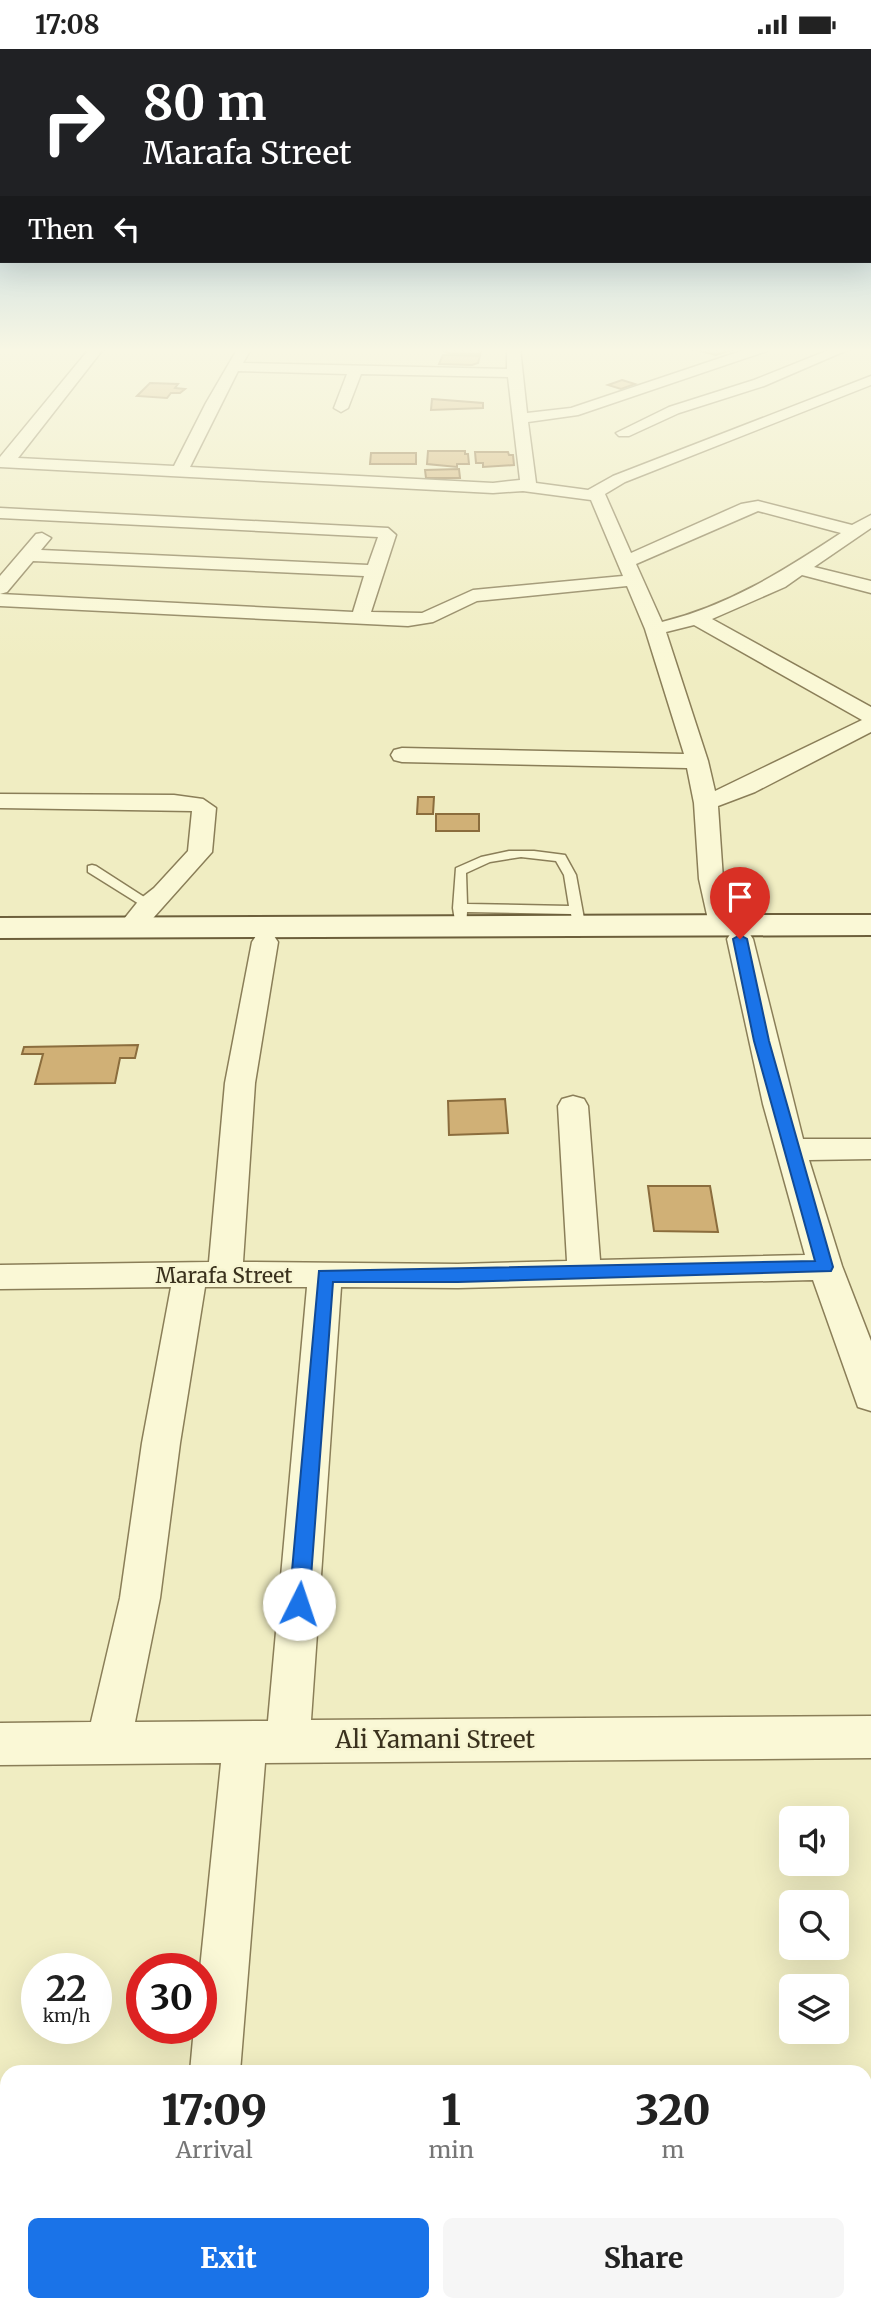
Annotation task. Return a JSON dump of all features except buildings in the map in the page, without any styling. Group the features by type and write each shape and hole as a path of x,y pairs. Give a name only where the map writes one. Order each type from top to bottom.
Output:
{"main road":[{"path":"12,936 460,916 524,925 731,931 871,925"},
{"path":"12,936 265,942 524,925 577,917 871,940"}],"street":[{"path":"131,519 148,495 172,472 183,454"},
{"path":"523,486 528,482 525,454"},
{"path":"593,494 619,479 683,454"},
{"path":"3,462 493,488 523,486 598,496 655,629 696,761 706,803 711,879 731,931 825,1267 863,1363 871,1397"},
{"path":"626,562 747,508 758,506 863,526"},
{"path":"0,513 382,532 387,535 360,618"},
{"path":"0,588 61,516"},
{"path":"655,629 697,619 778,583 863,526"},
{"path":"28,555 375,571"},
{"path":"801,569 871,587"},
{"path":"0,600 408,620 426,618 474,596 635,580"},
{"path":"697,619 871,716"},
{"path":"706,803 747,787 871,724"},
{"path":"402,755 696,761"},
{"path":"0,801 174,802 195,804 204,808 200,852 128,929"},
{"path":"108,1744 139,1598 161,1443 207,1275 265,942"},
{"path":"573,1106 584,1273"},
{"path":"792,1150 871,1149"},
{"name":"Marafa Street","path":"0,1277 584,1273 825,1267"},
{"path":"216,2065 267,1742 325,1276"},
{"name":"Ali Yamani Street","path":"0,1744 871,1737"}],"lane":[{"path":"460,916 460,871 484,858 525,852 561,858 570,875 577,917"},
{"path":"92,869 149,904"}],"route":[{"path":"299,1604 325,1276 458,1276 825,1267 762,1041 740,939"}]}
